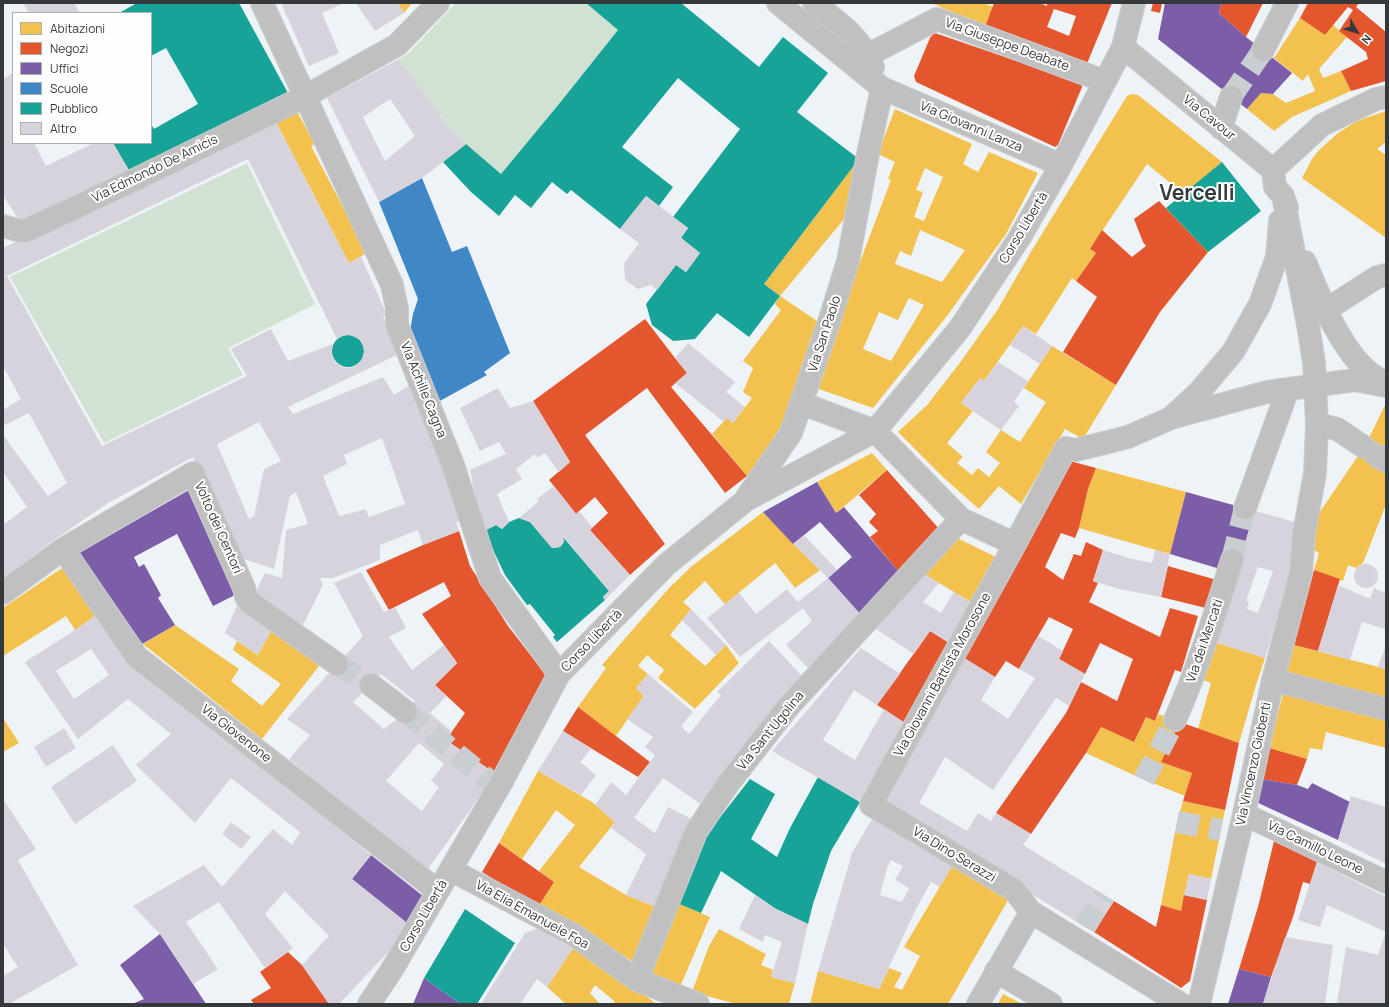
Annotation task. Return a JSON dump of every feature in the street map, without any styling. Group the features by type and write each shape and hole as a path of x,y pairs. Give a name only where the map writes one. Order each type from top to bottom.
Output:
{"street":[{"name":"Via Achille Cagna","path":"262,3 304,97 392,285 397,308 397,325 453,464 490,578 559,674"},
{"name":"Via Edmondo De Amicis","path":"3,226 25,231 134,180 304,97 397,45 438,3"},
{"name":"Via Giovanni Lanza","path":"778,3 882,88 1061,165"},
{"path":"814,3 853,34 868,55 882,88"},
{"name":"Corso Libertà","path":"369,1004 394,968 451,870 496,784 559,674 666,565 746,500 875,432 960,328 1020,237 1061,165 1123,47 1134,3"},
{"path":"1263,50 1287,3"},
{"name":"Via Giuseppe Deabate","path":"868,55 937,19 1104,81"},
{"name":"Via Cavour","path":"1123,47 1273,170"},
{"name":"Via San Paolo","path":"746,500 790,432 829,322 848,261 882,88"},
{"path":"1221,128 1231,96"},
{"path":"1386,97 1376,100 1322,125 1273,170 1275,187 1283,196 1302,257 1326,310 1350,351 1369,372 1386,384"},
{"path":"1171,418 1199,392 1233,352 1260,304 1277,257 1283,196"},
{"name":"Via Vincenzo Gioberti","path":"1199,1004 1235,825 1301,573 1304,533 1315,473 1316,424 1314,363 1283,196"},
{"path":"1326,310 1378,277 1386,275"},
{"path":"1171,418 1267,392 1356,380 1386,384"},
{"path":"1245,508 1288,389"},
{"path":"801,403 875,432 961,519 1015,544"},
{"name":"Via Giovanni Battista Morosone","path":"871,805 1015,544 1066,448 1076,450 1128,437 1171,418"},
{"path":"1316,424 1337,429 1375,454"},
{"name":"Volto dei Centori","path":"63,549 193,473 244,588 246,597 252,604 337,664"},
{"name":"Via Sant'Ugolina","path":"637,980 696,832 728,784 789,706 961,519"},
{"path":"3,593 63,549"},
{"name":"Via Giovenone","path":"63,549 137,657 438,891"},
{"name":"Via dei Mercati","path":"1175,720 1190,686 1232,560"},
{"path":"1272,680 1386,710"},
{"path":"371,685 406,712"},
{"name":"Via Dino Serazzi","path":"871,805 1014,890 1031,912"},
{"name":"Via Camillo Leone","path":"1235,825 1386,882"},
{"name":"Via Elia Emanuele Foa","path":"451,870 574,935 637,980 698,1004"},
{"path":"978,1004 1031,912 1081,933 1181,1004"},
{"path":"996,972 1051,1004"}],"green space":[{"path":"456,3 586,3 618,30 501,174 466,144 447,125 399,59 410,52"},
{"path":"247,163 315,304 228,348 243,375 104,443 10,277"}],"building: Abitazioni":[{"path":"398,3 412,3 404,13"},
{"path":"932,3 984,3 993,7 985,27"},
{"path":"1300,18 1325,35 1333,25 1347,37 1319,69 1323,78 1341,71 1351,91 1292,117 1274,131 1247,109 1261,93 1273,94 1286,103 1315,91 1308,74 1303,81 1274,58"},
{"path":"1132,94 1138,95 1222,162 1184,194 1147,164 1090,249 1096,253 1076,281 1072,278 1036,334 1023,326 984,381 980,378 961,403 973,411 947,443 963,457 957,463 972,475 978,468 989,477 1000,463 986,452 1001,430 1020,442 1046,402 1024,388 1052,346 1116,385 1083,439 1065,429 1021,504 999,486 979,509 944,478 898,432 927,405 959,364 998,309 1032,250 1127,96"},
{"path":"895,109 972,144 963,164 978,172 989,152 1038,173 1006,234 947,316 873,408 816,388 853,274 855,275 891,180 888,179 895,162 878,154","holes":["925,168 943,177 924,221 914,217 923,192 916,190","920,230 965,250 942,282 895,264 900,251 911,256","909,298 924,305 891,361 863,349 879,312 898,320"]},
{"path":"296,110 315,144 311,146 367,253 349,263 275,120"},
{"path":"1386,111 1386,142 1377,149 1386,155 1386,238 1302,178 1312,159 1319,150 1338,133 1357,121"},
{"path":"859,159 850,212 780,296 764,284"},
{"path":"780,296 820,323 787,422 768,452 747,476 712,434 727,418 733,423 752,398 743,392 753,368 743,361 781,310 775,304"},
{"path":"1386,403 1386,455 1367,442"},
{"path":"1362,450 1386,467 1386,508 1385,507 1363,563 1356,568 1348,565 1343,581 1314,570 1319,553 1308,546 1313,522"},
{"path":"872,453 887,470 836,513 817,482"},
{"path":"1096,468 1186,492 1170,554 1079,528 1088,489"},
{"path":"763,512 820,570 795,588 775,563 725,604 705,581 683,602 691,609 670,635 705,666 726,645 739,663 695,709 658,678 664,670 647,655 638,666 648,674 636,688 644,696 616,736 578,707 606,668 602,665 669,588 692,566"},
{"path":"955,537 1000,559 974,604 924,574"},
{"path":"65,566 98,614 75,630 66,616 3,656 3,608"},
{"path":"175,625 239,669 231,681 262,706 281,684 233,650 237,641 258,655 272,629 319,666 262,739 143,644"},
{"path":"1214,642 1265,658 1239,743 1198,729 1211,683 1203,680"},
{"path":"1294,645 1386,669 1386,706 1284,679"},
{"path":"1283,694 1386,715 1386,748 1326,732 1322,750 1310,748 1307,759 1269,748"},
{"path":"1159,714 1180,722 1161,762 1192,773 1185,796 1138,777 1086,753 1101,727 1134,742 1146,717 1155,721"},
{"path":"3,718 19,743 3,752"},
{"path":"538,771 592,802 615,822 579,867 626,895 656,907 634,962 538,907 554,882 539,871 575,825 556,810 522,859 499,843"},
{"path":"1183,801 1225,810 1211,879 1189,874 1181,911 1161,905 1177,822"},
{"path":"954,863 1011,895 948,1004 810,1004 818,971 879,989 889,968 902,973 894,987 902,990 920,956 904,947"},
{"path":"677,903 710,917 680,987 648,975"},
{"path":"719,929 766,954 761,965 773,970 771,977 795,983 789,1004 736,1004 692,992 709,946"},
{"path":"574,947 629,982 656,1004 616,1004 595,985 590,993 600,1004 566,1004 547,987"},
{"path":"1003,994 1022,1004 998,1004"}],"building: Negozi":[{"path":"994,3 1040,3 1047,6 1047,3 1112,3 1086,66 985,27","holes":["1054,9 1076,16 1069,36 1047,27"]},
{"path":"1153,3 1162,3 1160,13 1151,11"},
{"path":"1221,3 1263,3 1246,37 1219,13"},
{"path":"1308,3 1359,3 1356,7 1386,32 1386,81 1351,91 1341,71 1368,59 1366,52 1339,31 1353,10 1348,7 1325,35 1300,18"},
{"path":"935,33 1081,83 1082,87 1058,145 1055,147 916,82 914,76 930,38"},
{"path":"1159,201 1208,252 1160,312 1116,385 1063,352 1097,297 1076,281 1096,253 1090,249 1102,230 1132,257 1146,246 1134,219"},
{"path":"645,319 687,373 671,387 747,476 725,493 647,388 585,435 665,544 630,575 590,530 608,513 595,497 576,514 549,480 570,462 533,401"},
{"path":"1070,461 1096,468 1088,489 1079,528 1075,538 1061,533 1045,567 1063,580 1074,554 1081,556 1086,542 1103,550 1093,581 1098,583 1089,602 1160,637 1170,608 1198,616 1181,672 1175,670 1155,721 1146,717 1134,742 1101,727 1086,753 1031,834 996,813 1066,713 1081,682 1117,701 1133,659 1100,643 1085,674 1059,659 1073,629 1049,617 1019,669 1006,661 995,677 964,658"},
{"path":"887,470 941,531 898,571 870,537 878,531 869,522 876,514 859,495"},
{"path":"459,531 470,566 508,626 549,679 496,774 446,740 465,713 435,685 457,663 422,614 451,596 444,582 389,610 366,570"},
{"path":"1168,566 1217,580 1210,609 1161,597"},
{"path":"1314,570 1340,579 1318,651 1294,645"},
{"path":"930,631 951,644 905,723 877,705"},
{"path":"578,707 650,762 638,777 563,731"},
{"path":"1180,722 1239,743 1225,810 1183,801 1192,773 1161,762"},
{"path":"1269,748 1307,759 1297,785 1261,779"},
{"path":"1274,841 1317,862 1310,884 1303,882 1293,917 1271,977 1239,969 1258,907"},
{"path":"499,843 554,882 538,907 482,872"},
{"path":"1184,895 1207,900 1190,981 1181,988 1094,932 1114,901 1156,927 1161,905 1181,911"},
{"path":"288,952 302,965 329,1004 254,1004 251,1000 271,988 260,972"}],"building: Uffici":[{"path":"1165,3 1221,3 1219,13 1246,37 1292,73 1273,94 1261,93 1247,109 1158,39"},
{"path":"817,482 836,513 844,507 898,571 861,615 828,578 852,557 820,522 793,544 763,512"},
{"path":"196,486 241,592 213,606 177,534 134,557 139,567 144,564 161,595 158,598 175,625 137,647 77,554"},
{"path":"1186,492 1255,511 1239,562 1220,569 1170,554"},
{"path":"1261,779 1297,785 1308,789 1312,783 1350,802 1338,840 1254,801"},
{"path":"371,855 423,896 407,923 352,879"},
{"path":"160,934 206,1004 132,1004 144,999 120,965"},
{"path":"1239,969 1271,977 1263,1004 1228,1004"},
{"path":"424,978 461,1004 413,1004"}],"building: Scuole":[{"path":"422,178 452,252 467,246 510,353 484,372 487,375 438,402 410,331 413,314 418,299 379,202"}],"building: Pubblico":[{"path":"137,3 239,3 288,93 130,172 114,144 152,144 152,126 154,129 198,104 166,48 152,55 152,12 121,12"},
{"path":"586,3 681,3 759,67 783,37 828,73 797,112 859,159 764,284 780,296 749,337 717,313 695,339 673,341 652,325 646,304 676,265 686,272 700,253 681,238 688,228 673,217 740,129 678,78 622,147 673,187 659,206 646,196 620,229 571,190 567,194 552,182 531,208 515,195 499,216 471,192 443,162 466,144 501,174 618,30"},
{"path":"1222,162 1261,211 1208,252 1166,208"},
{"path":"345,335 351,335 361,342 364,351 363,357 357,364 351,367 345,367 335,360 332,354 332,348 339,338"},
{"path":"519,518 530,522 552,548 560,547 564,542 563,537 609,591 603,597 605,600 557,642 553,637 555,635 530,604 527,605 505,575 484,531 496,525 502,529 509,522"},
{"path":"818,777 860,802 831,851 813,904 808,924 776,909 721,871 701,913 677,903 704,838 750,779 775,794 751,839 777,857 790,828"},
{"path":"465,909 515,943 477,1004 461,1004 424,978"}],"building: Altro":[{"path":"23,3 74,3 79,12 28,12"},
{"path":"281,3 344,3 322,13 339,53 309,66"},
{"path":"356,3 398,3 404,13 375,31"},
{"path":"399,59 447,125 466,144 422,178 379,202 327,98","holes":["390,99 415,136 385,161 363,117"]},
{"path":"12,74 12,144 35,144 46,166 92,144 114,144 130,172 22,225 3,195 3,79"},
{"path":"275,120 349,263 361,257 387,315 383,317 401,353 288,407 293,414 383,377 394,395 413,383 460,520 456,522 459,531 423,545 418,530 380,545 380,560 333,578 320,578 323,585 303,625 254,595 265,573 282,578 286,530 308,524 296,492 290,496 274,569 237,557 193,457 108,503 51,542 3,579 3,525 27,507 3,472 3,435 48,496 67,483 29,413 3,426 3,410 21,399 3,366 3,248","holes":["248,159 337,339 349,335 360,340 364,352 362,359 359,364 353,367 346,368 340,366 335,362 332,356 333,344 288,361 271,329 231,349 247,376 102,446 7,276","259,422 281,461 264,469 254,516 249,519 217,444","382,438 405,504 369,517 366,509 339,516 323,476 347,464 344,455"]},
{"path":"646,196 688,228 681,238 700,253 686,272 676,265 657,290 651,285 638,289 625,280 624,264 639,243 620,229"},
{"path":"1023,326 1052,346 1040,364 1010,345"},
{"path":"688,343 735,382 726,392 745,407 733,423 727,418 724,422 675,383 687,373 675,358"},
{"path":"998,362 1028,381 1014,402 1019,406 1001,430 961,403 980,378 984,381"},
{"path":"498,388 510,408 533,401 570,462 559,472 545,453 537,458 535,454 516,469 522,479 497,494 509,522 502,529 496,525 484,531 470,470 506,454 499,442 480,451 460,408"},
{"path":"554,486 576,514 579,511 592,527 590,530 630,575 605,600 603,597 609,591 563,536 564,542 560,547 552,548 530,522 519,518 539,501 537,499"},
{"path":"1255,511 1302,524 1291,576 1265,658 1214,642","holes":["1258,567 1273,571 1258,613 1247,609 1249,601 1246,601"]},
{"path":"804,535 837,570 828,578 793,544"},
{"path":"1103,550 1128,558 1152,563 1155,550 1170,554 1161,597 1119,589 1093,581"},
{"path":"1366,564 1374,568 1378,576 1374,584 1366,588 1358,584 1354,576 1358,568"},
{"path":"361,572 384,612 395,607 406,628 389,637 412,670 444,645 457,663 435,685 446,696 430,713 452,732 446,740 496,774 425,873 289,759 310,735 287,719 363,636 334,583","holes":["381,674 415,701 406,712 384,729 353,702","419,743 444,764 431,781 439,787 422,811 386,781"]},
{"path":"924,574 939,583 923,602 941,613 954,592 974,604 951,644 930,631 914,654 876,629"},
{"path":"828,578 861,615 809,669 786,645 812,621 803,608 740,657 707,618 739,593 756,614 787,589 798,602"},
{"path":"1338,585 1370,599 1374,588 1386,593 1386,629 1362,622 1350,660 1318,651"},
{"path":"238,603 275,624 258,655 225,633"},
{"path":"691,609 726,645 716,655 682,620"},
{"path":"98,614 151,676 371,855 352,879 407,923 391,949 339,1004 329,1004 302,965 329,936 285,891 265,914 293,948 265,968 219,902 186,922 218,969 193,984 160,934 133,906 204,865 222,887 273,829 292,845 300,832 231,778 195,823 136,765 171,734 128,699 78,739 25,662","holes":["91,649 109,675 74,699 56,671"]},
{"path":"1038,636 1063,651 1059,659 1085,674 1069,706 1056,698 993,790 945,757 919,803 967,831 978,813 991,821 996,813 1031,834 1023,845 1114,901 1094,932 881,803 964,658 995,677 981,700 1008,719 1035,678 1019,669"},
{"path":"769,641 802,676 702,805 663,778 634,818 655,833 668,807 692,819 656,907 626,895 646,854 611,828 615,822 595,805 611,782 626,795 655,755 645,747 653,737 627,719 644,696 636,688 648,674 693,712 681,726 689,734 721,695 717,692"},
{"path":"1386,645 1386,669 1378,667"},
{"path":"861,648 900,674 877,705 854,690 823,740 855,760 884,709 905,723 860,802 772,751"},
{"path":"64,728 76,748 46,767 34,747"},
{"path":"563,731 591,749 580,762 596,775 581,795 538,771"},
{"path":"113,745 137,781 75,824 51,787"},
{"path":"1351,796 1386,807 1386,864 1338,840"},
{"path":"3,799 36,849 18,860 78,965 9,1004 3,1004 3,976 18,967 3,944"},
{"path":"874,816 954,863 940,887 931,882 914,913 879,989 818,971 852,853","holes":["891,860 903,866 895,880 909,888 902,902 880,895 887,868"]},
{"path":"231,822 251,837 241,849 222,834"},
{"path":"1317,862 1386,897 1386,932 1327,905 1320,927 1298,920"},
{"path":"1189,874 1211,879 1207,900 1184,895"},
{"path":"755,895 776,909 808,924 795,983 771,977 782,942 765,935 763,942 739,929"},
{"path":"541,927 574,947 547,987 537,979 520,1004 481,1004 525,933"},
{"path":"1386,932 1386,1004 1337,1004 1346,947 1378,955"},
{"path":"1285,937 1333,945 1325,1004 1263,1004"}],"tunnel":[{"path":"1231,97 1263,50"},
{"path":"1232,560 1245,508"},
{"path":"337,664 371,685"},
{"path":"406,712 491,782"},
{"path":"1144,780 1175,720"},
{"path":"1177,822 1221,830"},
{"path":"1085,927 1104,895"}],"district":[{"name":"Vercelli","path":"1197,194"}]}
